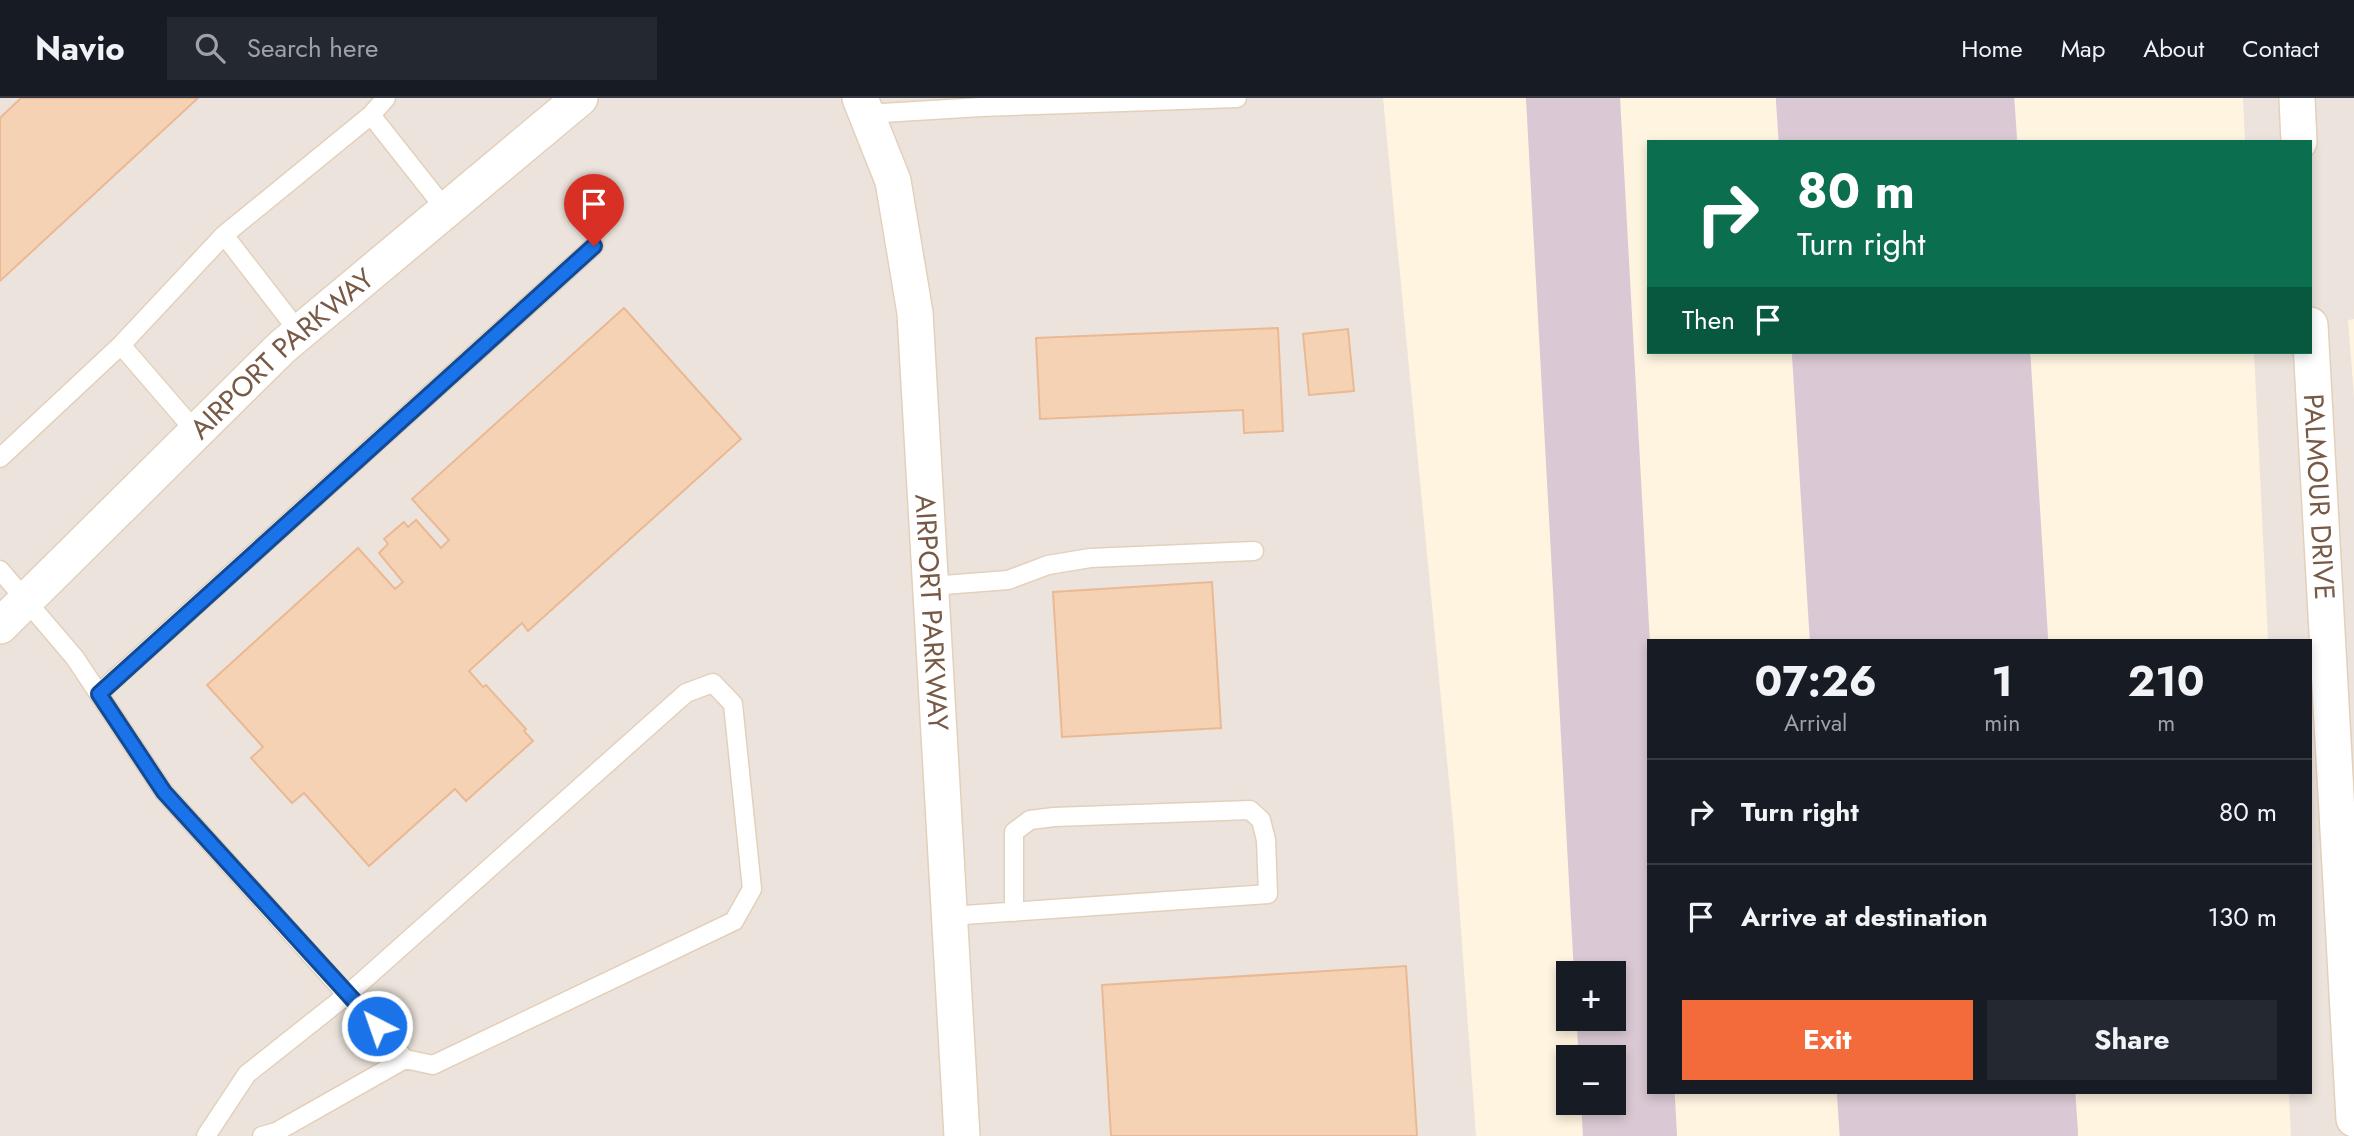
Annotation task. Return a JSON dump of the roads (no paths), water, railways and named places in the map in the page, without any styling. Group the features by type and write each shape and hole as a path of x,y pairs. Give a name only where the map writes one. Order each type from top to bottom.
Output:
{"street":[{"name":"AIRPORT PARKWAY","path":"0,626 299,332 580,98"},
{"path":"2297,98 2299,140"},
{"name":"AIRPORT PARKWAY","path":"863,106 893,181 915,313 962,1136"},
{"name":"PALMOUR DRIVE","path":"2312,346 2342,666 2354,1119"}],"lane":[{"path":"0,458 121,345 224,235 371,115 386,98"},
{"path":"863,106 1237,98"},
{"path":"371,115 446,210"},
{"path":"224,235 299,332"},
{"path":"99,694 594,246"},
{"path":"121,345 196,432"},
{"path":"930,586 1007,580 1048,565 1090,558 1254,551"},
{"path":"0,570 75,658 164,792 348,994 405,1059 433,1065 734,921 752,890 733,704 713,683 686,693 348,994 247,1074 206,1136"},
{"path":"950,916 1014,912 1268,894 1266,840 1261,820 1250,810 1030,820 1014,832 1014,912"},
{"path":"262,1136 276,1132 405,1059"}]}
